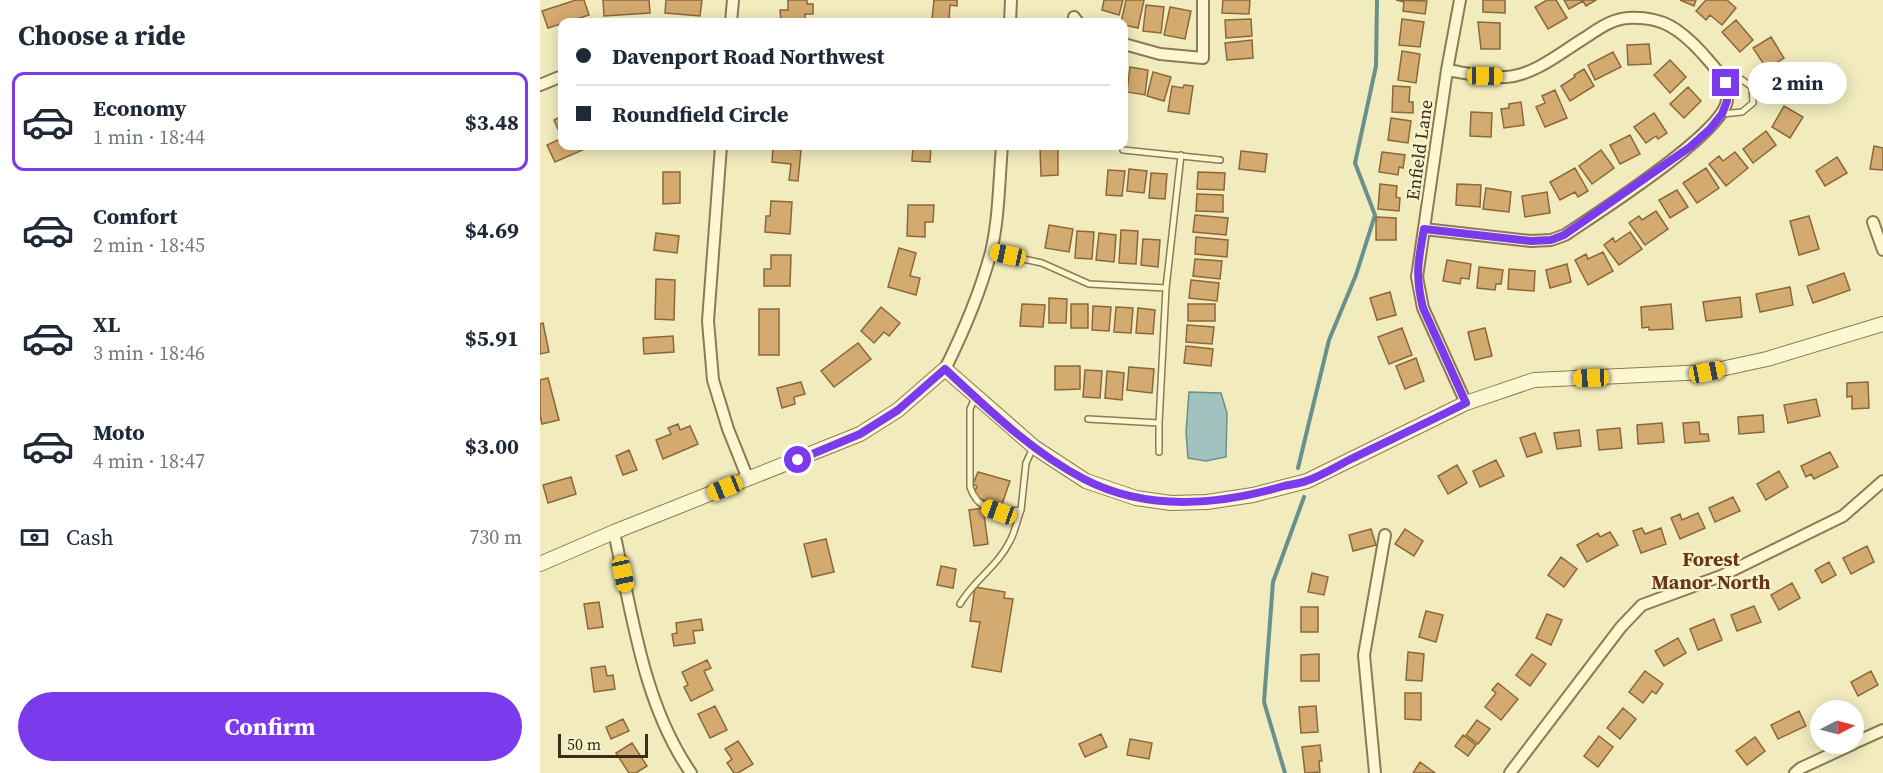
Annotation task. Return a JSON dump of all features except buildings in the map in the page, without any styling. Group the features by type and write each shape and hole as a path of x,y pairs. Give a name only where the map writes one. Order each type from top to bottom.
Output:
{"street":[{"path":"731,18 733,0"},
{"path":"1010,18 1011,0"},
{"path":"1128,45 1160,54 1203,58 1203,0"},
{"name":"Enfield Lane","path":"1460,0 1447,70 1417,277 1423,308 1466,403"},
{"path":"1424,229 1531,241 1551,240 1574,229 1690,147 1710,129 1722,114 1727,101 1726,83 1688,38 1663,21 1645,18 1625,18 1607,24 1538,68 1508,77 1447,70"},
{"path":"540,86 558,78"},
{"path":"722,150 708,321 713,380 728,429 748,479"},
{"path":"540,564 860,434 898,410 945,369 969,321 991,252 996,223 1002,150"},
{"path":"1873,222 1883,250"},
{"path":"945,369 1034,447 1079,477 1119,494 1136,498 1171,502 1207,502 1253,495 1307,481 1466,403 1534,380 1707,372 1767,359 1883,324"},
{"path":"1510,773 1621,627 1642,605 1721,576 1843,516 1883,482"},
{"path":"614,532 637,636 656,705 676,752 691,773"},
{"path":"1375,773 1364,655 1385,535"},
{"path":"1864,739 1883,730"},
{"path":"1795,773 1831,754"}],"lane":[{"path":"1718,72 1738,77 1752,87 1753,103 1742,112 1722,114"},
{"path":"1123,150 1220,160"},
{"path":"1159,452 1166,288 1181,155"},
{"path":"991,252 1042,263 1089,284 1166,288"},
{"path":"975,397 970,410 970,487 973,498 999,512 1021,510"},
{"path":"1088,419 1159,423"},
{"path":"960,604 969,588 983,577 1010,542 1021,510 1026,463 1034,447"}],"water":[{"path":"1189,392 1221,393 1227,413 1226,457 1206,461 1188,458 1186,432"}],"waterway":[{"path":"1298,468 1329,340 1356,275 1375,215 1355,163 1376,66 1377,0"},
{"path":"1285,773 1264,702 1273,582 1304,497"}],"district":[{"name":"Forest Manor North","path":"1711,570"}],"route":[{"path":"798,460 860,434 898,410 945,369 975,397 1053,461 1086,481 1119,494 1171,502 1207,502 1236,499 1307,481 1466,403 1423,308 1419,293 1418,260 1424,229 1531,241 1551,240 1564,235 1690,147 1710,129 1722,114 1727,101 1726,83"}]}
